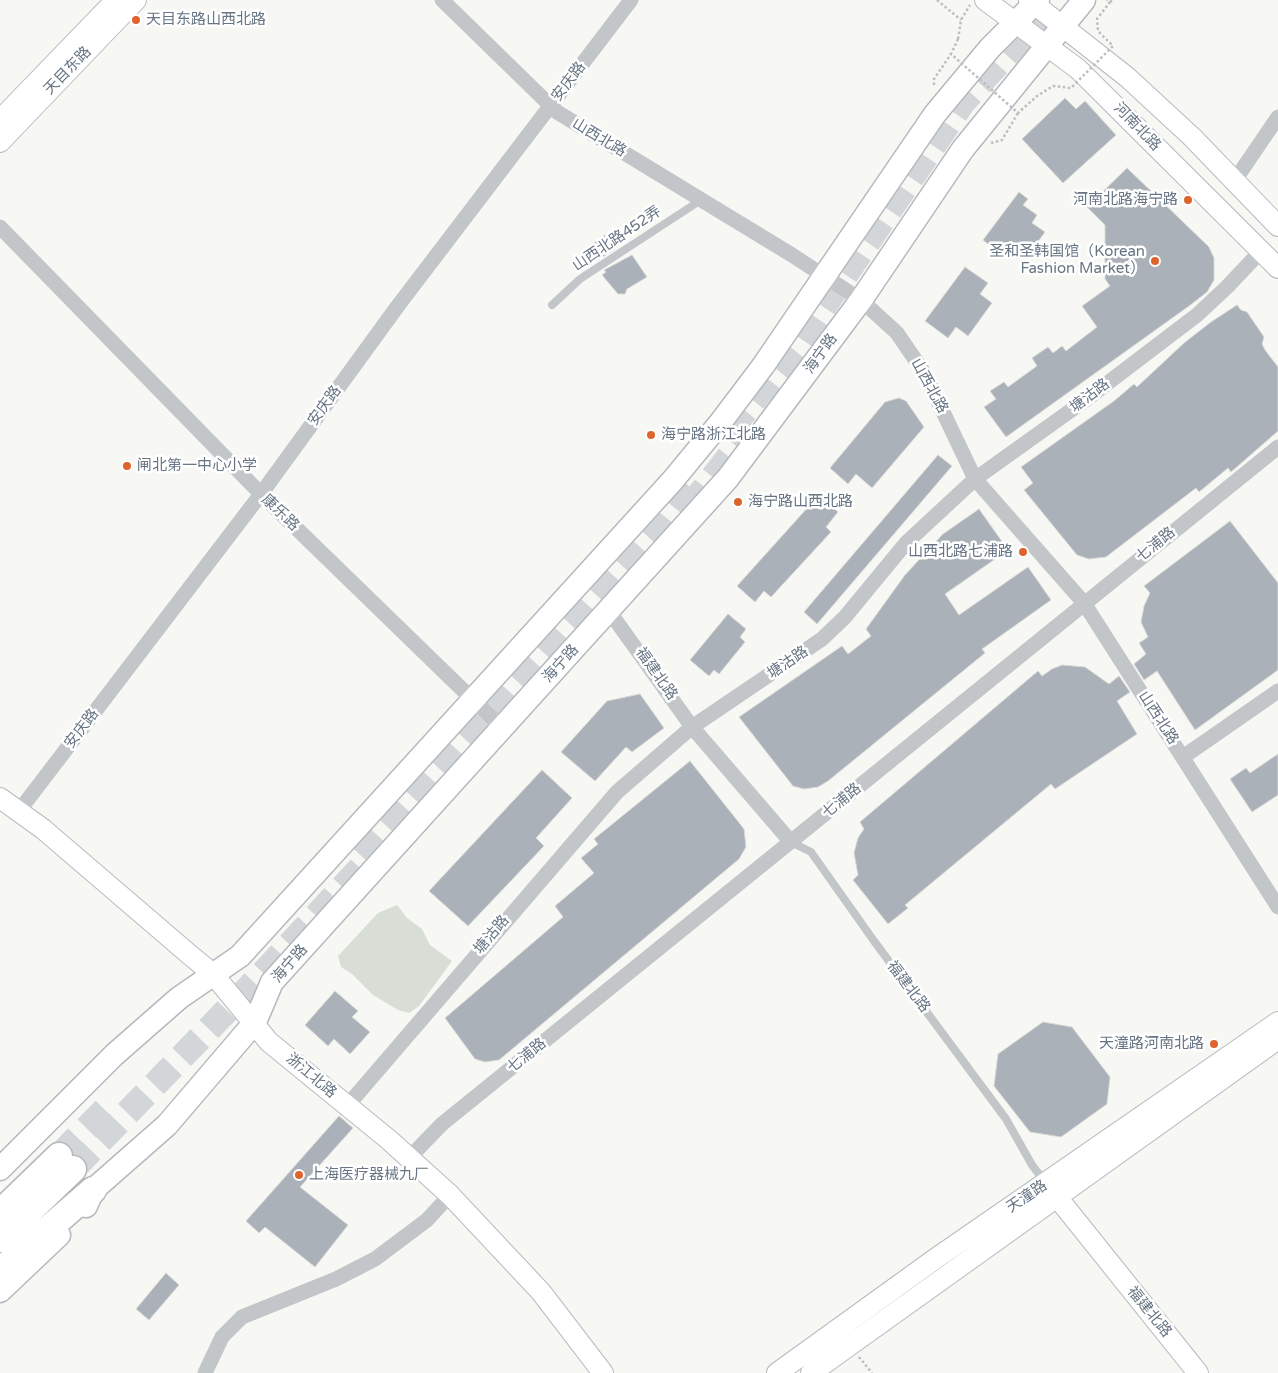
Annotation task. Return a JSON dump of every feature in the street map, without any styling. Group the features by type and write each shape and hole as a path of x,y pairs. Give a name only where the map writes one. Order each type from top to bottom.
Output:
{"highway":[{"path":"0,1213 66,1163 0,1239"},
{"path":"0,1271 93,1190"}],"main road":[{"name":"天目东路","path":"0,120 116,0"},
{"name":"天目东路","path":"0,142 136,0"},
{"name":"河南北路","path":"985,0 1046,44 1108,96 1278,268"},
{"name":"海宁路","path":"0,1291 74,1221 86,1206 93,1190 167,1125 254,1022 272,982 728,478 861,300 963,149 1046,44 1084,0"},
{"name":"河南北路","path":"1033,1 1061,26 1127,77 1192,136 1278,226"},
{"path":"0,1169 114,1055 179,998 240,956 695,454 763,366 935,114 1033,1"},
{"name":"浙江北路","path":"0,798 19,811 128,900 213,974 269,1042 409,1158 450,1195 541,1292 603,1373"},
{"name":"天潼路","path":"811,1373 1051,1190 1278,1022"},
{"name":"天潼路","path":"776,1373 935,1259 1051,1190 1278,1039"},
{"name":"福建北路","path":"1051,1190 1198,1373"}],"street":[{"name":"山西北路","path":"442,0 561,115 861,300 897,333 925,374 975,479 1084,603 1278,907"},
{"name":"安庆路","path":"19,811 261,494 396,307 631,0"},
{"path":"1234,180 1278,117"},
{"name":"康乐路","path":"0,227 261,494 502,730"},
{"name":"塘沽路","path":"347,1106 596,814 641,770 692,727 810,648 833,629 906,543 975,479 1084,401 1197,314 1261,252"},
{"name":"七浦路","path":"409,1158 442,1124 1278,448"},
{"name":"福建北路","path":"609,611 692,727 791,842"},
{"path":"1183,757 1278,691"},
{"path":"205,1373 222,1337 242,1317 336,1279 375,1259 426,1220 450,1195"}],"lane":[{"name":"山西北路452弄","path":"552,305 580,279 701,200"},
{"name":"福建北路","path":"791,842 811,852 874,941 1006,1119 1032,1165 1051,1190"}],"path":[{"path":"937,0 961,20"},
{"path":"934,79 950,54 958,38 961,20 974,0"},
{"path":"1002,140 1018,113 1037,96 1053,86 1071,88 1113,46 1098,32 1097,19 1110,1"},
{"path":"950,54 1018,113"}],"shaded area":[{"path":"397,905 407,918 422,929 430,945 452,961 419,1006 409,1013 398,1010 373,995 352,974 341,967 338,956 378,913"}],"building":[{"path":"1065,98 1076,109 1085,101 1116,135 1063,183 1022,139"},
{"path":"1127,168 1209,247 1214,258 1214,280 1207,292 1189,306 1006,437 984,407 996,399 990,391 1004,382 1008,387 1037,366 1032,358 1048,347 1053,353 1062,346 1066,351 1097,327 1082,306 1110,286 1105,279 1105,225 1087,207"},
{"path":"1019,192 1028,199 1023,205 1037,215 1032,223 1045,232 1028,255 1015,246 1010,253 1000,245 996,250 983,240"},
{"path":"605,235 615,249 598,260 589,246"},
{"path":"632,255 647,277 627,289 625,294 618,294 602,275 606,272 604,270"},
{"path":"965,267 988,283 980,294 992,303 968,336 956,327 948,338 925,321"},
{"path":"1237,305 1241,310 1247,312 1264,337 1262,344 1278,367 1278,431 1231,472 1228,468 1199,492 1196,488 1106,557 1089,559 1077,555 1024,490 1033,483 1021,467 1114,401 1134,384 1137,387 1184,343"},
{"path":"899,398 906,401 924,427 872,488 856,474 848,484 830,468 885,402"},
{"path":"938,455 952,466 817,624 804,612"},
{"path":"819,495 838,512 826,527 831,532 771,597 764,591 755,602 737,586"},
{"path":"979,509 1008,550 945,594 959,615 1028,567 1051,600 982,649 985,653 828,781 818,787 804,789 793,786 739,717 842,646 848,654 871,636 866,629 905,575 943,534"},
{"path":"1230,521 1278,583 1278,670 1195,730 1157,671 1144,680 1134,664 1146,654 1139,643 1148,637 1141,622 1144,606 1150,593 1144,586"},
{"path":"728,614 746,629 740,637 745,642 719,674 714,670 709,676 690,660"},
{"path":"1062,665 1085,667 1109,684 1119,676 1130,692 1117,701 1137,734 1055,789 1051,784 905,905 908,908 888,924 853,880 858,875 854,853 858,838 864,829 860,822 1038,671 1042,676"},
{"path":"640,694 664,728 632,752 626,747 595,781 561,752 607,701"},
{"path":"1278,754 1278,795 1252,812 1230,779 1246,768 1250,773"},
{"path":"690,761 744,829 746,847 739,859 499,1060 485,1062 475,1059 445,1018 563,917 555,906 594,873 581,858 598,844 594,839"},
{"path":"542,770 572,798 536,838 544,846 468,926 429,891"},
{"path":"335,991 358,1011 352,1017 370,1032 350,1054 334,1039 328,1046 305,1025"},
{"path":"1043,1022 1072,1027 1110,1077 1107,1104 1061,1137 1030,1132 994,1086 998,1054"},
{"path":"339,1116 353,1128 300,1187 348,1225 315,1267 265,1227 259,1233 246,1221"},
{"path":"166,1273 179,1285 149,1320 136,1309"}],"tunnel":[{"path":"729,431 795,349 963,102 1056,0"},
{"path":"689,508 759,419"},
{"path":"356,851 662,516 693,477"},
{"path":"73,1169 269,967 383,844"},
{"path":"59,1156 108,1107"}],"place":[{"name":"天目东路山西北路","path":"136,20"},
{"name":"河南北路海宁路","path":"1188,200"},
{"name":"圣和圣韩国馆（Korean Fashion Market）","path":"1155,261"},
{"name":"海宁路浙江北路","path":"651,435"},
{"name":"闸北第一中心小学","path":"127,466"},
{"name":"海宁路山西北路","path":"738,502"},
{"name":"山西北路七浦路","path":"1023,552"},
{"name":"天潼路河南北路","path":"1214,1044"},
{"name":"上海医疗器械九厂","path":"299,1175"}]}
